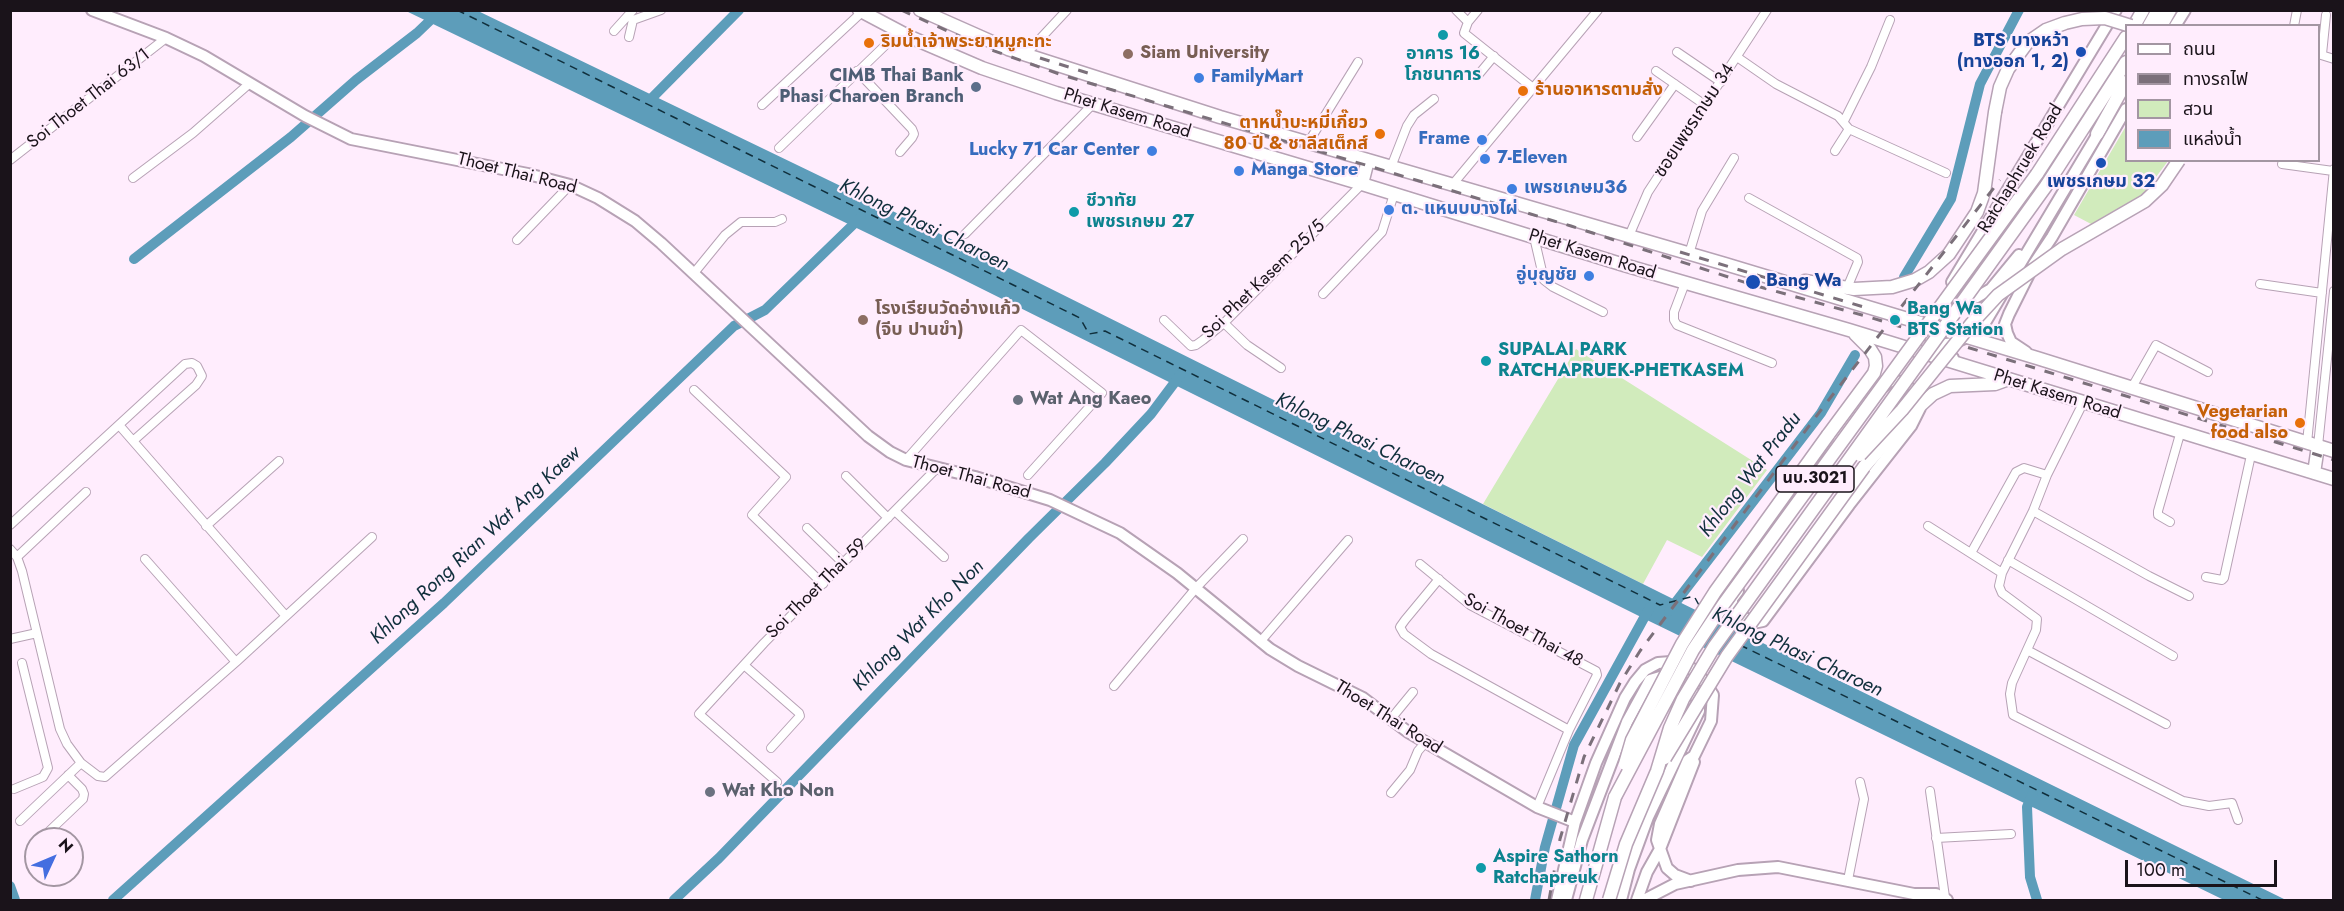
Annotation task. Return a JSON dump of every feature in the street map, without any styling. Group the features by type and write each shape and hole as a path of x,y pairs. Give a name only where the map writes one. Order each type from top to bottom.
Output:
{"main road":[{"name":"Thoet Thai Road","path":"92,10 166,38 250,83 308,118 351,139 463,159 570,185 598,198 635,221 694,273 868,436 906,460 938,467 1050,500 1120,533 1196,588 1260,642 1298,666 1363,698 1390,720 1425,743 1541,809 1575,822"},
{"path":"2133,24 2143,10"},
{"path":"2150,24 2158,10"},
{"path":"2176,21 2185,10"},
{"name":"Phet Kasem Road","path":"860,11 899,32 982,68 1093,104 1685,283 1902,346 2180,434 2334,479"},
{"name":"Ratchaphruek Road","path":"1924,324 2011,186 2115,11"},
{"name":"Phet Kasem Road","path":"927,12 1025,55 1308,143 1725,264 2037,358 2334,451"},
{"path":"1725,264 1847,288 1892,287 1915,280 1929,272 1949,254 1977,212 1984,193 2000,87 2008,69 2027,43 2046,30 2082,19 2105,18 2125,24"},
{"name":"Ratchaphruek Road","path":"1586,900 1615,797 1693,650 1723,605 2037,174 2125,40"},
{"name":"Ratchaphruek Road","path":"1609,900 1626,844 1657,771 1670,728 1683,699 1714,647 2046,186 2125,65"},
{"path":"1902,346 1937,346 1953,343 1966,337 1986,321 2125,85"},
{"path":"2097,134 2125,96"},
{"path":"2037,358 2011,342 2005,324 2034,264 2125,112"},
{"path":"1362,184 1368,160"},
{"path":"1839,474 1902,410 1972,323 1998,295 2062,249 2145,201 2162,185 2178,162"},
{"path":"1962,266 1958,287 1962,294 1970,298 1984,294 1991,289 2042,227"},
{"path":"1924,324 1937,346 1958,360 2006,380"},
{"path":"1849,330 1866,343 1875,357 1879,398"},
{"path":"1615,797 1632,740 1682,644 1715,592 1874,373 1876,366"},
{"path":"1910,415 1915,406 1913,392 1903,382 1897,380 1885,384 1874,408 1732,599 1732,606 1739,616 1753,623 1764,621 1849,505 1911,426 1923,402"},
{"path":"1657,771 1727,656 1863,467 1910,415 1933,394 1950,386 1995,384 2006,380"},
{"path":"2313,445 2314,473"},
{"path":"1557,900 1575,822 1596,763 1625,698 1645,670 1658,663 1671,662 1691,668 1704,681 1713,695 1711,721 1694,756 1688,760 1660,824 1657,840 1667,868 1675,875 1690,881"},
{"path":"1566,900 1582,840 1627,722 1650,680 1670,676 1692,690 1699,703 1699,711 1648,817 1629,869 1621,900"},
{"path":"1637,900 1647,872 1660,849"},
{"path":"1644,900 1675,884 1738,870 1778,867 1848,880 1913,897 1936,894 1946,899"}],"street":[{"path":"614,31 633,10"},
{"path":"629,37 633,20 661,10"},
{"path":"1025,55 1067,10"},
{"path":"1456,10 1468,22"},
{"path":"1478,10 1468,22 1464,33 1533,88"},
{"path":"1453,184 1598,10"},
{"name":"ซอยเพชรเกษม 34","path":"1629,236 1648,192 1767,10"},
{"path":"762,105 860,11"},
{"path":"2326,15 2320,54 2334,59"},
{"path":"1844,121 1871,67 1890,20"},
{"path":"779,148 899,32"},
{"name":"Soi Thoet Thai 63/1","path":"10,160 166,38"},
{"path":"1677,52 1720,82"},
{"path":"1479,74 1494,57"},
{"path":"1737,57 1776,84 1838,116 1849,129 1946,173"},
{"path":"1308,143 1358,62"},
{"path":"1656,70 1705,105"},
{"path":"857,71 912,129 914,134 912,138 900,152"},
{"path":"133,178 193,133 250,83"},
{"path":"1637,137 1675,84"},
{"path":"1391,167 1407,126 1414,115 1434,99"},
{"path":"965,234 1093,104"},
{"path":"1835,151 1849,129"},
{"path":"1689,254 1702,211 1734,158"},
{"path":"2096,236 2143,199 2172,162"},
{"path":"2282,164 2333,170 2322,293 2313,445"},
{"name":"Soi Phet Kasem 25/5","path":"1164,320 1191,346 1196,345 1224,323 1362,184"},
{"path":"517,240 570,185"},
{"path":"1323,294 1382,232 1394,194"},
{"path":"1749,198 1857,258 1858,262 1847,288"},
{"path":"694,273 725,235 741,222 774,222 782,219"},
{"path":"1534,237 1544,280 1553,287 1603,312"},
{"path":"1685,283 1674,312 1677,325 1772,363"},
{"path":"2260,284 2322,293"},
{"path":"2313,445 2334,291"},
{"path":"1224,323 1247,345 1281,368"},
{"path":"906,460 1021,330 1102,393 1028,475"},
{"path":"2131,389 2158,342 2208,372"},
{"path":"10,525 185,364 192,363 197,366 202,376 196,385 132,441"},
{"path":"694,390 786,477 752,515 823,584"},
{"path":"2083,403 2002,573 2000,590 2037,619 2036,630 2010,694 2013,715 2183,801 2209,807 2232,803 2238,820"},
{"path":"119,425 285,615"},
{"path":"2170,522 2158,515 2158,511 2180,434"},
{"path":"2206,577 2222,580 2224,578 2245,490 2250,455"},
{"path":"206,526 279,460"},
{"name":"Soi Thoet Thai 59","path":"777,782 699,714 938,467"},
{"path":"1971,553 2016,472 2024,468 2047,475"},
{"path":"846,476 888,518"},
{"path":"17,557 86,492"},
{"path":"895,511 944,557"},
{"path":"2033,511 2189,596"},
{"path":"1928,526 2002,573"},
{"path":"807,528 843,563"},
{"path":"10,549 17,557 22,571 60,729 67,744 81,763 98,776 105,777 236,662 372,537"},
{"path":"1114,686 1196,588 1243,539"},
{"path":"1260,642 1348,540"},
{"path":"146,559 236,662"},
{"path":"2008,560 2172,656"},
{"name":"Soi Thoet Thai 48","path":"1420,564 1470,605 1596,671 1597,675 1569,730 1541,809"},
{"path":"1439,579 1400,627 1404,634 1431,654 1569,730"},
{"path":"10,639 37,633"},
{"path":"2027,650 2166,724"},
{"path":"14,789 44,777 48,768 22,663"},
{"path":"744,665 800,716 771,748"},
{"path":"1390,720 1413,692"},
{"path":"1391,793 1410,770 1418,751 1425,743"},
{"path":"20,821 81,763"},
{"path":"54,827 83,799 82,789 68,775"},
{"path":"1848,880 1864,799 1860,782"},
{"path":"1930,791 1946,899"},
{"path":"1936,838 2011,834"}],"green space":[{"path":"2125,128 2125,162 2167,162 2141,197 2093,225 2074,215"},
{"path":"1576,349 1767,470 1702,557 1667,540 1643,584 1483,504"}],"water":[{"path":"406,11 478,11 965,246 1663,594 2286,900 2224,900 1649,621 950,273"}],"waterway":[{"path":"134,259 291,137 356,80 417,33 441,10"},
{"path":"645,105 739,10"},
{"name":"Khlong Wat Pradu","path":"1904,277 1951,199 1980,84 2019,10"},
{"name":"Khlong Rong Rian Wat Ang Kaew","path":"113,900 444,603 734,326 765,310 861,217"},
{"name":"Khlong Wat Pradu","path":"1669,611 1821,413 1855,355"},
{"name":"Khlong Wat Kho Non","path":"674,900 719,858 1029,538 1105,463 1151,414 1181,374"},
{"path":"1535,900 1545,847 1574,745 1650,607"},
{"path":"2033,793 2027,807 2030,877 2037,900"},
{"path":"10,886 15,900"}],"ferry route":[{"path":"457,10 1080,318 1089,334 1105,331 1660,605 1694,596 1700,607"},
{"path":"1740,645 2262,900"}],"railway":[{"path":"901,10 983,47 1062,75 1571,226 1753,285 1869,317 2334,460"},
{"path":"1040,58 1091,74"},
{"path":"1549,900 1560,839 1584,757 1620,683 1640,651 1824,406 2000,180"},
{"path":"1680,252 1867,308"}],"place":[{"name":"อาคาร 16 โภชนาคาร","path":"1443,35"},
{"name":"ริมน้ำเจ้าพระยาหมูกะทะ","path":"869,43"},
{"name":"BTS บางหว้า (ทางออก 1, 2)","path":"2081,52"},
{"name":"Siam University","path":"1128,54"},
{"name":"FamilyMart","path":"1199,78"},
{"name":"CIMB Thai Bank Phasi Charoen Branch","path":"976,87"},
{"name":"ร้านอาหารตามสั่ง","path":"1523,91"},
{"name":"ตาหน๊ำบะหมี่เกี๊ยว 80 ปี & ชาลีสเต็กส์","path":"1380,134"},
{"name":"Frame","path":"1482,140"},
{"name":"Lucky 71 Car Center","path":"1152,151"},
{"name":"7-Eleven","path":"1485,159"},
{"name":"เพชรเกษม 32","path":"2101,163"},
{"name":"Manga Store","path":"1239,171"},
{"name":"เพรชเกษม36","path":"1512,189"},
{"name":"ต. แหนบบางไผ่","path":"1389,210"},
{"name":"ชีวาทัย เพชรเกษม 27","path":"1074,212"},
{"name":"อู่บุญชัย","path":"1589,276"},
{"name":"Bang Wa","path":"1753,282"},
{"name":"โรงเรียนวัดอ่างแก้ว (จีบ ปานขำ)","path":"863,320"},
{"name":"Bang Wa BTS Station","path":"1895,320"},
{"name":"SUPALAI PARK RATCHAPRUEK-PHETKASEM","path":"1486,361"},
{"name":"Wat Ang Kaeo","path":"1018,400"},
{"name":"Vegetarian food also","path":"2300,423"},
{"name":"Wat Kho Non","path":"710,792"},
{"name":"Aspire Sathorn Ratchapreuk","path":"1481,868"}],"water label":[{"name":"Khlong Phasi Charoen","path":"924,226"},
{"name":"Khlong Phasi Charoen","path":"1360,440"},
{"name":"Khlong Phasi Charoen","path":"1797,653"}]}
